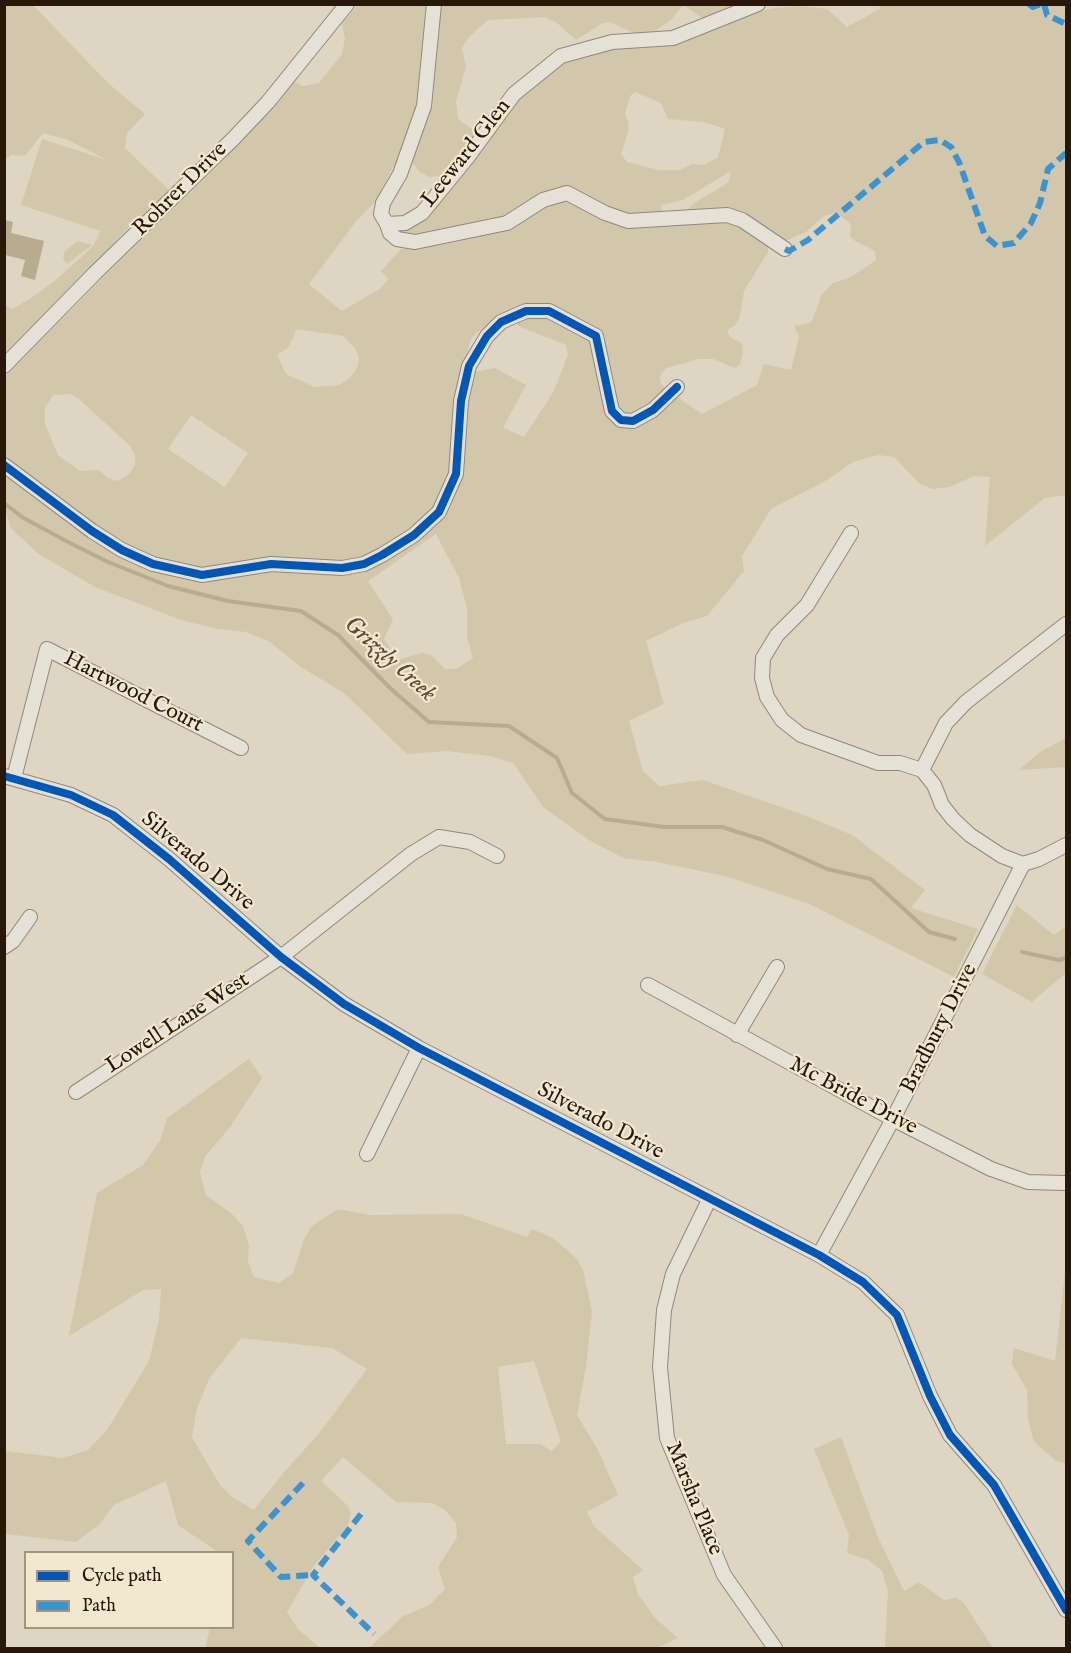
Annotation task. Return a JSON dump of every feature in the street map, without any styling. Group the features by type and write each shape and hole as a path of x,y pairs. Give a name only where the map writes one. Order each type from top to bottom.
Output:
{"street":[{"name":"Rohrer Drive","path":"4,366 233,139 268,102 347,4"},
{"name":"Leeward Glen","path":"434,4 424,106 400,174 383,203 381,214 387,224 405,223 422,213 467,158 514,94 561,56 612,42 673,38 758,4"},
{"path":"387,224 390,233 397,238 415,242 507,222 543,200 567,193 605,213 628,221 727,215 742,220 785,249"},
{"path":"4,465 92,531 122,550 153,564 202,575 271,564 342,568 364,564 382,555 414,535 439,512 456,474 461,401 469,366 487,336 501,322 526,311 549,311 596,336 612,411 621,420 633,421 653,410 676,387"},
{"path":"851,533 807,605 777,635 763,658 762,678 766,698 782,720 801,735 878,763 900,763 922,770 934,784 942,805 953,819 1002,856 1023,864 1039,859 1066,845"},
{"path":"922,770 946,723 966,702 1066,624"},
{"name":"Hartwood Court","path":"9,777 46,649 241,748"},
{"name":"Silverado Drive","path":"9,777 71,795 113,815 169,859 281,957 344,1004 419,1048 819,1255 863,1282 897,1315 930,1396 950,1435 994,1485 1066,1610"},
{"name":"Lowell Lane West","path":"76,1092 281,957 411,854 439,837 470,842 497,856"},
{"name":"Bradbury Drive","path":"819,1255 893,1119 1023,864"},
{"path":"4,948 13,941 30,917"},
{"path":"737,1035 777,967"},
{"name":"Mc Bride Drive","path":"648,985 893,1119 990,1169 1028,1182 1066,1183"},
{"path":"367,1154 419,1048"},
{"name":"Marsha Place","path":"709,1200 673,1274 664,1310 660,1367 668,1438 724,1575 775,1648"}],"shaded area":[{"path":"4,5 33,5 108,83 145,114 127,133 125,148 171,192 131,225 49,313 7,352 4,349 5,304 12,309 56,280 94,245 100,231 21,205 42,139 107,160 68,140 43,133 25,156 12,155 5,159"},
{"path":"358,5 683,5 671,20 650,34 639,35 609,22 603,23 576,40 557,23 545,17 488,20 468,38 462,48 466,67 456,101 458,119 481,135 519,95 562,62 587,53 775,8 799,6 827,9 847,27 880,9 879,5 1066,5 1066,495 1045,498 985,546 990,477 974,476 950,487 933,489 920,484 894,457 878,455 853,462 827,480 771,509 742,556 744,571 707,616 683,623 646,641 664,704 629,721 643,771 659,786 703,780 804,815 852,835 925,890 911,908 978,929 954,977 809,904 725,876 657,862 623,858 589,840 543,807 513,763 489,756 447,751 407,754 344,693 301,667 270,642 246,632 218,629 181,620 95,587 37,553 11,528 5,511 4,377 115,265 217,167 292,81 303,86 319,83 342,54 345,39 342,23","holes":["635,92 661,103 668,119 704,122 725,129 718,157 704,165 692,164 680,170 659,170 627,162 621,154 629,123 625,114 630,96","409,159 420,172 429,177 437,176 451,188 406,228 398,231 408,236 431,235 505,218 530,204 545,192 557,198 456,242 401,249 381,271 388,279 381,288 342,311 309,284 357,220 375,202 393,167 400,160","731,171 728,183 694,203 682,215 748,219 783,242 806,232 824,216 836,213 848,221 851,226 850,236 855,241 875,251 876,260 851,277 833,283 822,294 811,323 794,326 799,337 791,370 764,364 757,385 702,414 666,389 661,384 660,376 666,368 699,359 713,359 735,368 740,364 743,353 742,343 730,337 727,330 735,326 740,316 744,291 768,252 768,245 741,225 662,212 661,205 683,200","552,310 537,318 525,319 517,323 518,326 566,345 568,355 554,391 524,437 503,428 526,385 495,368 476,372 467,379 450,494 448,482 452,430 469,345 473,336 479,331","297,329 343,336 355,348 359,358 357,368 350,378 339,385 315,387 286,374 277,355 288,348","69,394 79,399 129,445 135,455 135,465 129,474 118,481 108,478 98,470 80,471 58,455 45,424 45,408 53,395","191,415 248,453 225,487 168,449","436,534 459,578 467,608 467,637 473,658 456,669 445,669 431,655 422,653 397,660 384,639 393,619 368,581"]},
{"path":"683,5 735,5 707,17 701,17"},
{"path":"5,220 13,222 11,233 44,241 35,280 21,276 25,260 5,255"},
{"path":"78,241 92,245 67,264 63,259 65,251"},
{"path":"1066,738 1066,767 1019,770 1040,752"},
{"path":"1017,905 1054,935 1066,926 1066,973 1032,1002 982,974"},
{"path":"249,1059 262,1078 230,1127 205,1157 200,1172 206,1195 232,1214 243,1226 249,1245 248,1262 254,1277 279,1283 293,1273 304,1239 312,1226 338,1209 370,1215 461,1214 527,1237 532,1229 553,1238 576,1258 583,1270 592,1311 586,1367 577,1415 598,1450 618,1495 587,1512 594,1526 643,1570 633,1577 638,1594 655,1618 678,1638 657,1648 369,1648 402,1617 429,1605 445,1589 438,1567 457,1537 456,1523 445,1510 432,1503 396,1502 343,1457 321,1481 348,1506 351,1514 348,1525 313,1567 287,1612 298,1629 320,1648 205,1648 210,1629 234,1629 234,1551 217,1551 178,1525 166,1481 114,1505 100,1524 76,1542 5,1534 5,1451 63,1458 88,1450 107,1430 149,1361 159,1319 161,1289 143,1290 69,1336 97,1193 143,1165 161,1139 167,1118","holes":["241,1338 332,1348 367,1369 321,1431 254,1510 232,1497 220,1485 192,1437 197,1408 209,1379","534,1361 561,1441 552,1451 540,1444 506,1444 498,1367"]},
{"path":"1066,1263 1066,1463 1056,1461 1034,1442 1028,1419 1027,1390 1012,1364 1014,1348 1055,1361"},
{"path":"841,1437 878,1537 904,1591 919,1582 944,1600 956,1598 963,1602 993,1648 885,1648 888,1591 882,1571 868,1560 847,1553 849,1535 814,1449"}],"waterway":[{"name":"Grizzly Creek","path":"4,503 22,517 66,541 108,562 168,586 228,601 301,611 338,635 390,688 429,722 509,726 557,758 572,793 605,819 664,827 722,827 763,840 827,869 871,879 929,932 955,939"},
{"name":"Grizzly Creek","path":"1022,952 1059,960 1066,958"}],"marked path":[{"path":"1029,4 1033,7 1041,4"},
{"path":"1044,4 1047,15 1066,24"},
{"path":"785,249 789,251 808,240 924,142 940,140 951,147 959,162 985,236 997,246 1014,243 1031,223 1040,203 1048,169 1066,153"},
{"path":"303,1483 248,1541 281,1577 313,1575"},
{"path":"361,1514 313,1575 374,1634"}],"cycle path":[{"path":"4,465 92,531 122,550 153,564 202,575 271,564 342,568 364,564 382,555 414,535 439,512 456,474 461,401 469,366 487,336 501,322 526,311 549,311 596,336 612,411 621,420 633,421 653,410 677,387"},
{"path":"4,776 71,795 113,815 169,859 281,957 344,1004 419,1048 819,1255 863,1282 897,1315 930,1396 950,1435 994,1485 1066,1610"}]}
